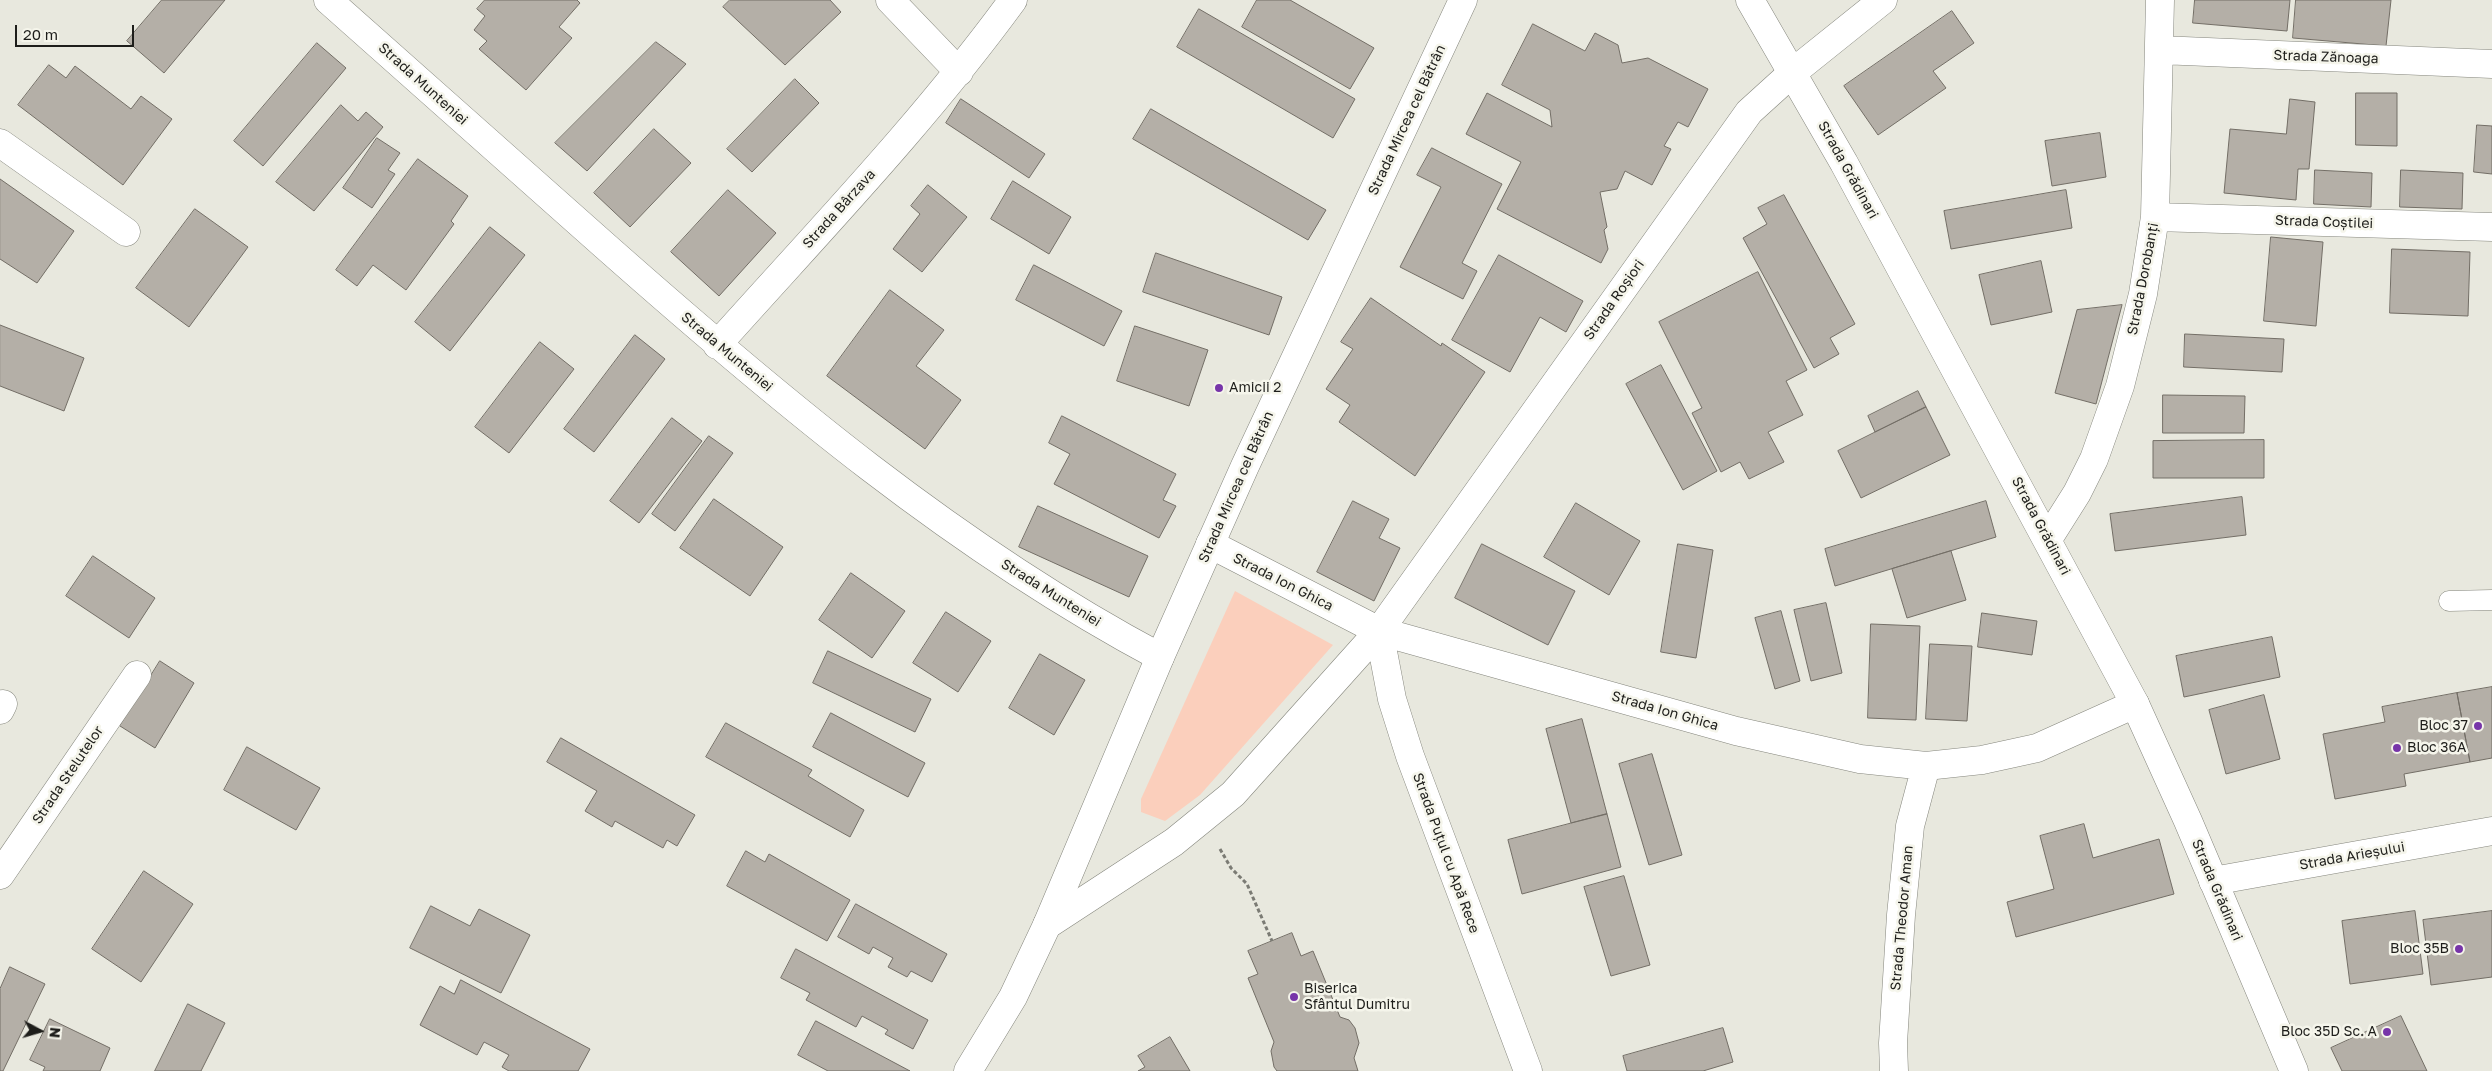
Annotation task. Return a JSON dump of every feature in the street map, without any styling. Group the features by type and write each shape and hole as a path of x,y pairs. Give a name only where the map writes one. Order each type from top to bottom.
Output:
{"street":[{"name":"Strada Munteniei","path":"328,0 717,344 817,428 965,538 1058,599 1160,657"},
{"path":"890,0 959,72"},
{"name":"Strada Bârzava","path":"717,344 896,146 959,72 1013,0"},
{"name":"Strada Mircea cel Bătrân","path":"968,1071 1013,997 1048,925 1160,657 1210,544 1463,0"},
{"name":"Strada Grădinari","path":"1750,0 1844,163 2048,539 2135,704 2188,820 2294,1071"},
{"name":"Strada Roșiori","path":"1379,631 1749,112 1792,73 1883,0"},
{"name":"Strada Dorobanți","path":"2048,539 2077,493 2094,459 2120,386 2143,294 2155,217 2160,0"},
{"name":"Strada Zănoaga","path":"2160,50 2492,64"},
{"path":"0,143 126,232"},
{"name":"Strada Coștilei","path":"2155,217 2492,227"},
{"name":"Strada Ion Ghica","path":"1210,544 1379,631 1736,731 1860,759 1926,766 1982,760 2037,748 2135,704"},
{"path":"1048,925 1174,842 1233,794 1379,631"},
{"name":"Strada Puțul cu Apă Rece","path":"1379,631 1392,699 1410,756 1528,1071"},
{"name":"Strada Stelutelor","path":"0,875 137,675"},
{"name":"Strada Theodor Aman","path":"1894,1071 1893,1043 1903,895 1910,826 1926,766"},
{"name":"Strada Arieșului","path":"2213,881 2492,831"}],"lane":[{"path":"2449,601 2492,600"}],"path":[{"path":"1203,818 1231,868 1247,884 1272,941"}],"shaded area":[{"path":"1235,591 1333,645 1200,795 1165,821 1141,812 1141,799"}],"building":[{"path":"162,0 225,0 164,73 127,41"},
{"path":"485,0 577,0 580,3 559,27 572,38 526,90 479,49 487,41 474,30 485,16 477,9"},
{"path":"730,0 830,0 841,12 785,65 723,7"},
{"path":"1257,0 1290,0 1374,48 1350,89 1242,27"},
{"path":"2195,0 2290,0 2287,31 2193,23"},
{"path":"2296,0 2391,0 2386,46 2293,38"},
{"path":"1199,9 1355,99 1333,138 1177,47"},
{"path":"1952,11 1974,43 1933,71 1946,88 1878,135 1844,86"},
{"path":"1533,24 1585,51 1595,33 1618,45 1622,63 1648,58 1708,89 1688,127 1678,122 1664,146 1671,149 1652,185 1625,171 1617,189 1600,192 1607,227 1604,230 1608,249 1601,263 1497,209 1521,162 1466,134 1487,93 1552,127 1550,110 1502,85"},
{"path":"656,42 686,64 587,171 555,143"},
{"path":"317,43 346,68 263,166 234,141"},
{"path":"49,65 66,78 75,66 131,109 141,96 172,119 123,185 18,105"},
{"path":"795,79 819,103 752,172 727,149"},
{"path":"2356,93 2397,93 2397,146 2356,145"},
{"path":"961,99 1045,154 1029,178 946,123"},
{"path":"2290,99 2315,102 2309,169 2298,169 2296,200 2224,193 2230,129 2286,134"},
{"path":"341,105 358,121 366,112 383,127 314,211 276,182"},
{"path":"1151,109 1326,210 1308,240 1133,139"},
{"path":"2477,125 2492,126 2492,174 2474,172"},
{"path":"654,129 691,163 630,227 594,193"},
{"path":"2100,133 2106,177 2052,186 2045,141"},
{"path":"377,138 400,153 388,170 395,174 372,208 343,188"},
{"path":"1432,148 1502,184 1462,263 1477,271 1463,299 1400,267 1441,187 1417,175"},
{"path":"418,159 468,196 451,221 454,224 406,290 373,265 357,286 336,270"},
{"path":"2315,170 2372,173 2371,207 2314,204"},
{"path":"2401,170 2463,173 2462,209 2400,207"},
{"path":"0,179 74,231 37,283 0,259"},
{"path":"1013,181 1071,217 1049,254 991,219"},
{"path":"928,185 967,217 922,272 893,249 920,214 911,206"},
{"path":"728,190 776,233 719,296 671,252"},
{"path":"2066,190 2072,228 1951,249 1944,211"},
{"path":"1784,195 1855,324 1830,338 1839,354 1814,368 1743,238 1767,224 1758,208"},
{"path":"195,209 248,247 189,327 136,288"},
{"path":"490,227 525,255 450,351 415,322"},
{"path":"2271,237 2323,242 2316,326 2264,321"},
{"path":"2392,249 2470,252 2468,316 2390,313"},
{"path":"1156,253 1282,297 1269,335 1143,292"},
{"path":"1499,255 1583,301 1566,332 1540,317 1510,372 1452,340"},
{"path":"2041,261 2052,312 1991,325 1979,275"},
{"path":"1034,265 1122,311 1104,346 1016,300"},
{"path":"1758,272 1807,370 1786,381 1803,415 1768,432 1784,462 1749,479 1740,462 1721,472 1692,413 1702,408 1659,322"},
{"path":"890,290 944,330 916,366 961,400 925,449 827,376"},
{"path":"1371,298 1441,346 1442,343 1485,372 1415,476 1339,422 1350,405 1326,389 1353,349 1341,342"},
{"path":"2122,305 2096,404 2055,393 2077,310"},
{"path":"0,325 84,358 64,411 0,386"},
{"path":"1135,326 1208,350 1189,406 1117,381"},
{"path":"2185,334 2284,339 2282,372 2184,367"},
{"path":"635,335 665,359 594,452 564,429"},
{"path":"540,342 574,369 509,453 475,427"},
{"path":"1661,365 1717,471 1683,490 1626,384"},
{"path":"1918,391 1926,407 1875,432 1868,416"},
{"path":"2163,395 2245,396 2244,433 2163,433"},
{"path":"1926,407 1950,455 1861,498 1838,451"},
{"path":"1062,416 1176,474 1163,500 1176,506 1159,538 1054,484 1070,454 1049,443"},
{"path":"672,418 702,441 639,523 610,501"},
{"path":"709,436 733,453 675,531 652,514"},
{"path":"2264,440 2264,478 2153,478 2153,441"},
{"path":"2242,497 2246,535 2115,551 2110,514"},
{"path":"714,499 783,547 750,596 680,548"},
{"path":"1353,501 1389,519 1379,538 1400,548 1374,601 1317,572"},
{"path":"1986,501 1996,537 1835,586 1825,549"},
{"path":"1576,503 1640,541 1609,595 1544,557"},
{"path":"1038,506 1148,556 1129,597 1019,547"},
{"path":"1482,544 1575,591 1548,645 1455,598"},
{"path":"1678,544 1713,550 1696,658 1661,652"},
{"path":"1951,551 1966,600 1907,618 1892,569"},
{"path":"93,556 155,598 129,638 66,596"},
{"path":"851,573 905,611 872,658 819,620"},
{"path":"1826,603 1842,673 1811,681 1794,610"},
{"path":"1781,611 1800,681 1775,689 1755,618"},
{"path":"946,612 991,641 958,692 913,663"},
{"path":"1982,613 2037,621 2032,655 1978,647"},
{"path":"1871,624 1920,626 1916,720 1868,718"},
{"path":"2272,637 2280,677 2184,697 2176,656"},
{"path":"1930,644 1972,646 1967,721 1926,719"},
{"path":"828,651 931,699 915,732 813,683"},
{"path":"1040,654 1085,680 1054,735 1009,708"},
{"path":"160,661 194,683 155,748 120,726"},
{"name":"Bloc 37","path":"2492,687 2492,758 2470,762 2457,693"},
{"name":"Bloc 36A","path":"2457,693 2470,762 2404,774 2406,786 2335,799 2323,734 2385,722 2382,707"},
{"path":"2264,695 2280,759 2226,774 2209,710"},
{"path":"831,713 925,763 908,797 813,747"},
{"path":"1582,719 1607,814 1571,823 1546,729"},
{"path":"726,723 812,770 808,776 864,810 850,837 706,757"},
{"path":"561,738 695,815 677,846 667,840 663,848 615,821 612,827 585,811 597,791 547,762"},
{"path":"247,747 320,788 296,830 224,790"},
{"path":"1652,754 1682,855 1649,865 1619,764"},
{"path":"1607,814 1621,867 1522,894 1508,840"},
{"path":"2084,824 2093,858 2159,839 2174,894 2016,937 2007,902 2054,889 2040,836"},
{"path":"746,851 765,862 769,854 850,900 827,941 727,886"},
{"path":"144,871 193,904 141,982 92,949"},
{"path":"1624,876 1650,965 1611,976 1584,887"},
{"path":"856,904 947,954 932,982 911,971 907,977 888,967 893,958 873,947 869,954 838,937"},
{"path":"431,906 470,926 479,909 530,935 501,993 410,948"},
{"path":"2415,911 2423,974 2350,984 2342,921"},
{"name":"Bloc 35B","path":"2492,911 2492,977 2431,985 2423,920"},
{"name":"Biserica Sfântul Dumitru","path":"1292,933 1301,956 1313,951 1340,1017 1349,1020 1355,1028 1359,1043 1354,1058 1358,1071 1277,1071 1274,1067 1271,1051 1274,1042 1248,978 1258,974 1248,951"},
{"path":"796,949 928,1020 913,1049 885,1034 888,1030 862,1016 856,1027 806,1000 810,993 781,978"},
{"path":"10,967 45,984 3,1071 0,1071 0,989"},
{"path":"461,980 590,1049 578,1071 509,1071 502,1067 509,1055 484,1042 477,1055 420,1025 440,986 454,994"},
{"path":"188,1004 225,1023 201,1071 155,1071"},
{"name":"Bloc 35D Sc. A","path":"2401,1016 2427,1071 2342,1071 2331,1048"},
{"path":"50,1019 110,1048 100,1071 43,1071 45,1067 30,1060"},
{"path":"816,1021 910,1071 828,1071 798,1055"},
{"path":"1723,1028 1733,1062 1703,1071 1627,1071 1623,1056"},
{"path":"1170,1037 1190,1071 1138,1071 1145,1067 1138,1056"}],"place":[{"name":"Amicii 2","path":"1219,388"},
{"name":"Bloc 37","path":"2478,726"},
{"name":"Bloc 36A","path":"2397,748"},
{"name":"Bloc 35B","path":"2459,949"},
{"name":"Biserica Sfântul Dumitru","path":"1294,997"},
{"name":"Bloc 35D Sc. A","path":"2387,1032"}]}
